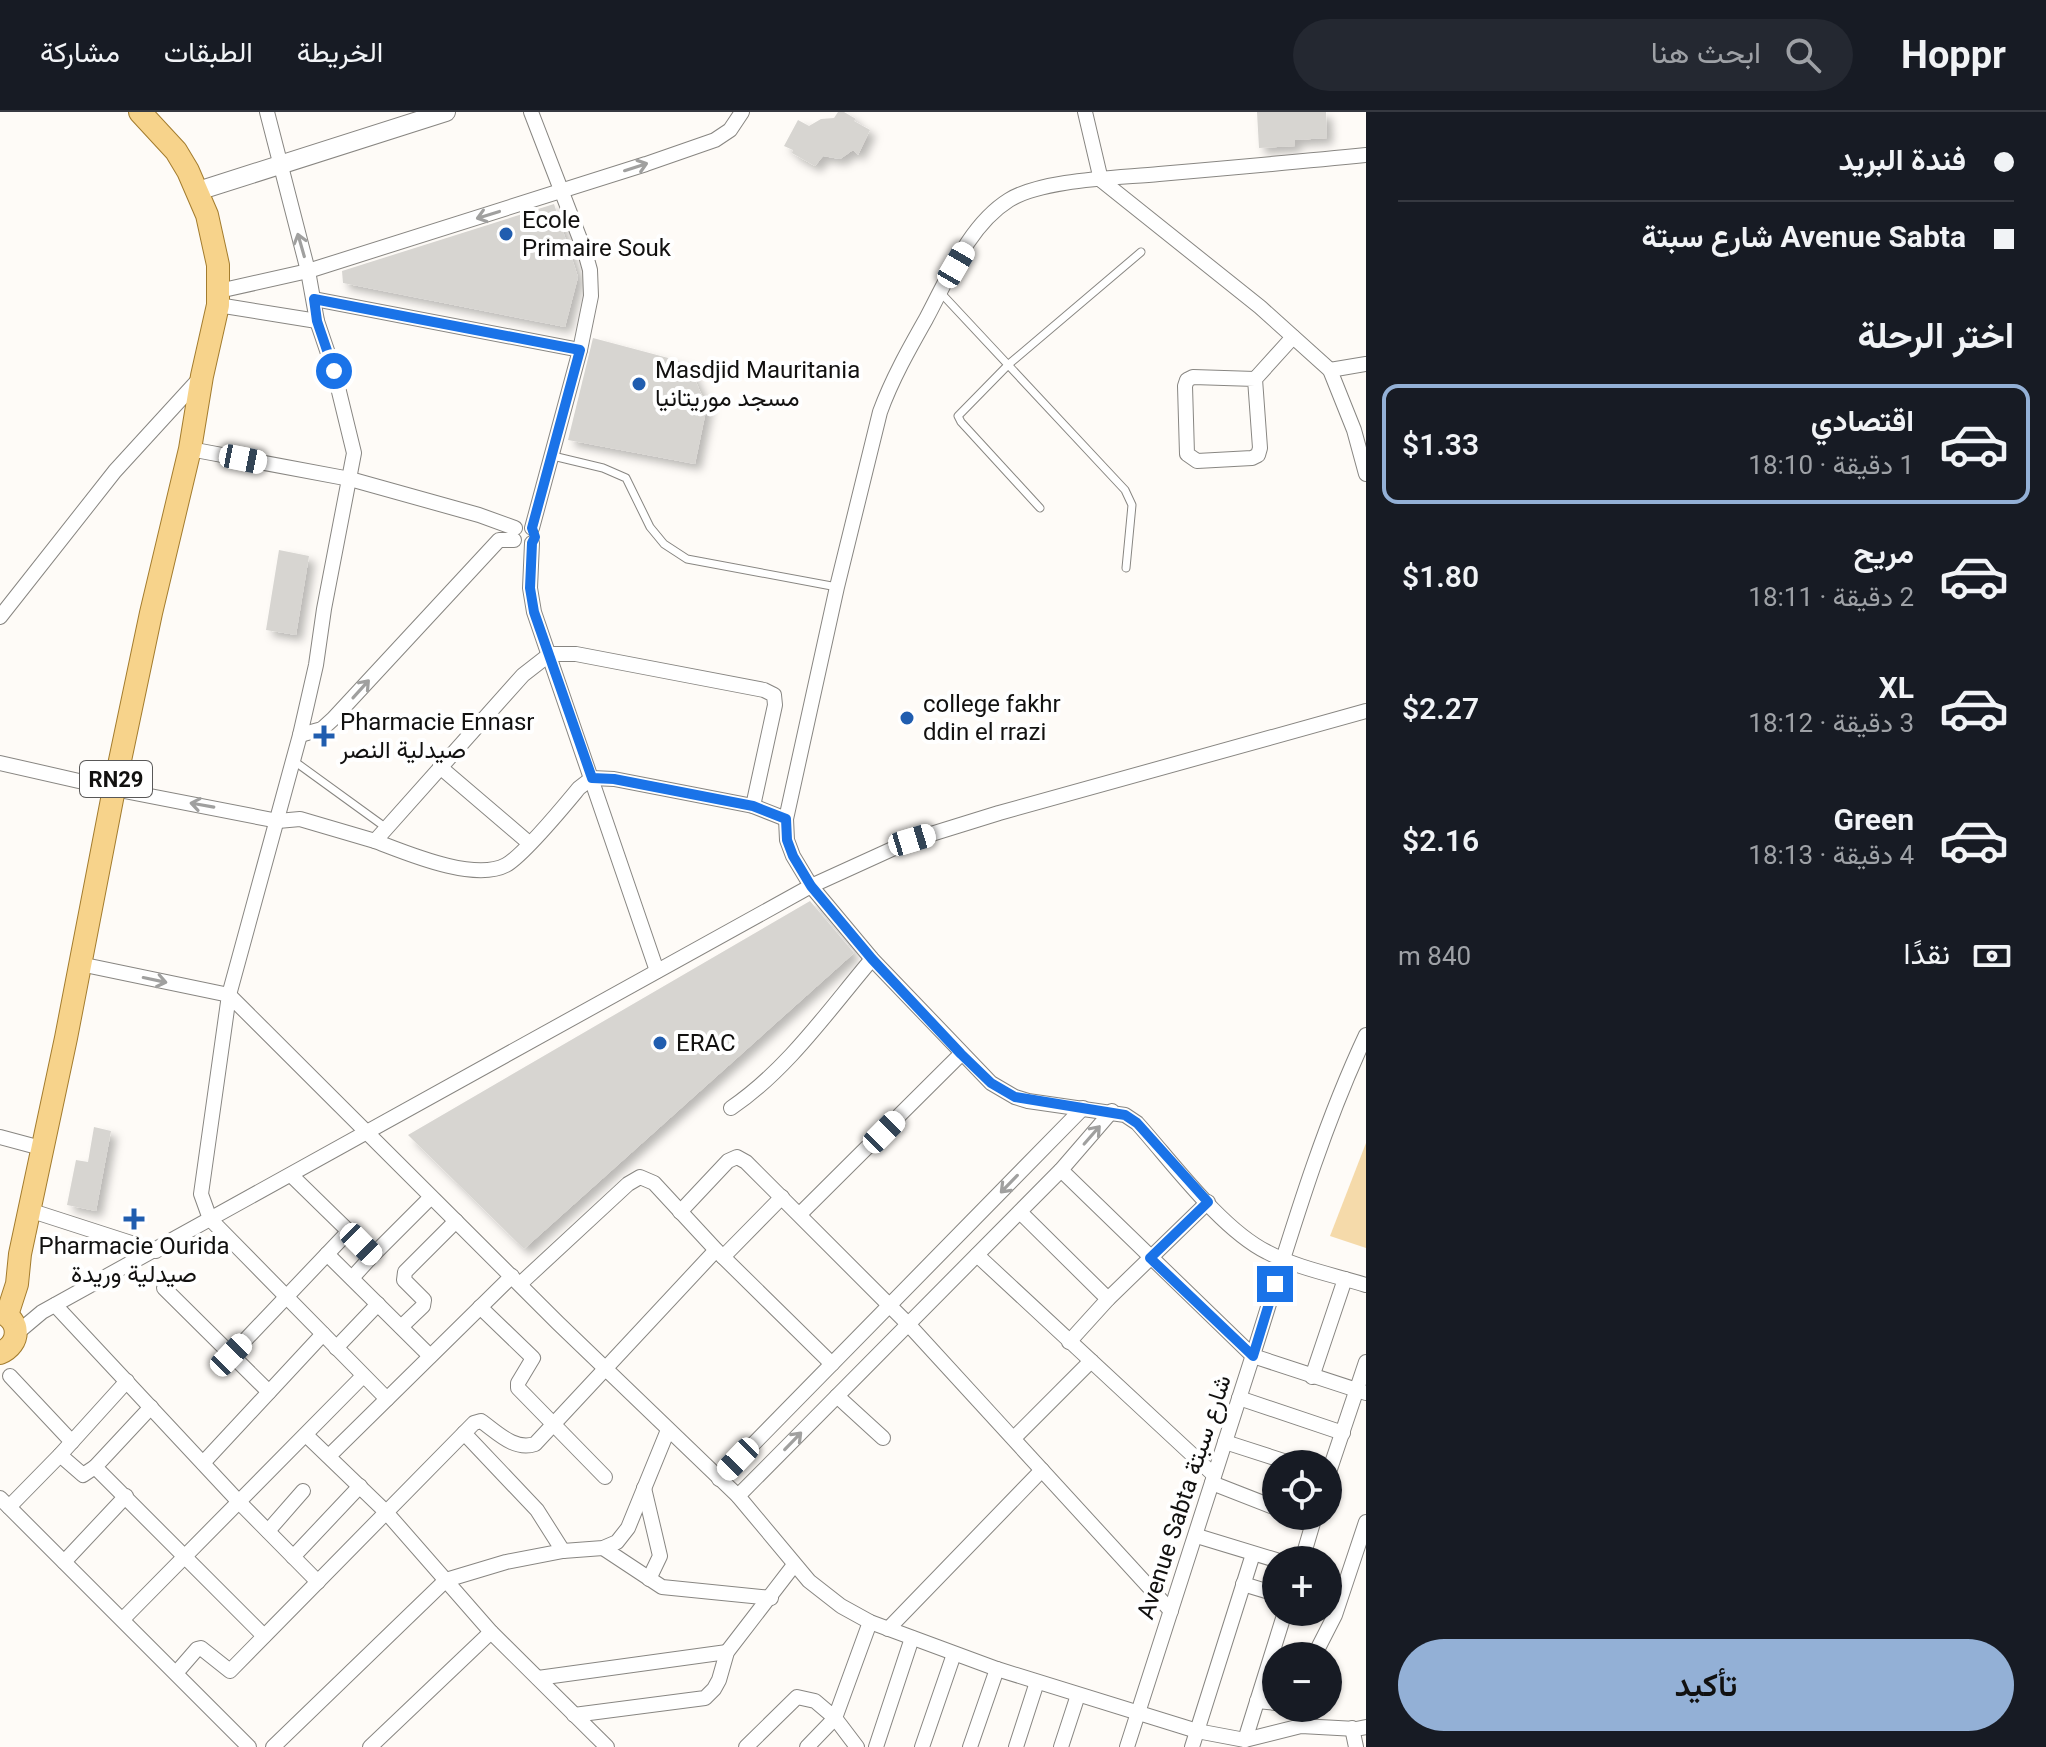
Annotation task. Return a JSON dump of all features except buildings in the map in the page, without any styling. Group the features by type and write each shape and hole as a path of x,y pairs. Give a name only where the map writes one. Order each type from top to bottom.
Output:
{"main road":[{"name":"RN29","path":"0,1353 13,1344 9,1320 20,1254 151,613 190,449 218,298 214,240 198,191 176,151 140,112"},
{"name":"RN29","path":"0,1287 20,1254"}],"street":[{"path":"267,112 308,271 317,321 334,371 354,453 300,735 229,995 201,1185 202,1201 210,1219 387,1399"},
{"path":"198,191 446,112"},
{"path":"531,112 590,270 591,296 532,535 530,588 534,612 657,971"},
{"path":"218,298 715,140 730,130 742,112"},
{"path":"1085,112 1101,180 1260,307 1330,370 1354,430 1366,474"},
{"path":"1366,155 1032,189 1009,200 988,217 971,238 940,292 889,387 880,412 837,587 786,819 787,840 811,886 872,959 991,1083 1015,1097 1125,1115 1137,1123 1208,1202 1255,1245 1282,1259 1366,1285"},
{"path":"218,298 317,321"},
{"path":"314,299 580,350"},
{"path":"1255,379 1193,377 1187,380 1187,454 1191,458 1197,461 1258,455 1255,379 1293,337"},
{"path":"1330,370 1366,364"},
{"path":"0,617 115,471 202,376"},
{"path":"190,449 350,479 479,515 515,534 524,546 532,535"},
{"path":"300,735 322,729 333,719 499,540 515,534"},
{"path":"375,841 523,675 550,654 576,654 633,663 764,690 774,695 775,705 753,806"},
{"path":"9,1320 48,1308 156,1251 811,886 912,840 1366,711"},
{"path":"0,763 278,821 300,819 428,860 474,870 507,865 592,778 614,779 753,806 786,819"},
{"path":"440,767 529,843"},
{"path":"731,1108 751,1095 782,1064 872,959"},
{"path":"80,964 229,995 738,1496 794,1565 822,1593 870,1622 888,1629 997,1669 1138,1714 1197,1731 1245,1740 1301,1726 1359,1727 1356,1747"},
{"name":"Avenue Sabta شارع سبتة","path":"1127,1747 1197,1536 1282,1259 1339,1098 1366,1035"},
{"path":"800,1214 961,1054"},
{"path":"719,1479 1083,1108"},
{"path":"738,1496 1061,1170 1112,1111"},
{"path":"0,1137 41,1148"},
{"path":"680,1212 728,1161 737,1157 746,1162 909,1325 1171,1611"},
{"path":"1061,1170 1253,1356 1361,1391"},
{"path":"291,1175 373,1255"},
{"path":"329,1456 480,1307 640,1177 654,1183 720,1254 832,1364"},
{"path":"352,1278 431,1197"},
{"path":"177,1672 199,1648 205,1649 230,1671 464,1433 481,1421 503,1438 529,1446 535,1444 605,1368 782,1197"},
{"path":"1069,1342 1108,1299 1208,1202"},
{"path":"29,1210 156,1251"},
{"path":"1020,1212 1108,1299"},
{"path":"401,1327 423,1306 424,1300 404,1280 405,1272 456,1221"},
{"path":"231,1355 348,1232"},
{"path":"327,1254 430,1356"},
{"path":"977,1255 1213,1479 1262,1502"},
{"path":"1312,1377 1345,1279"},
{"path":"164,1288 269,1392"},
{"path":"336,1348 378,1304"},
{"path":"480,1307 533,1358 517,1385 605,1477"},
{"path":"48,1308 127,1381 318,1582"},
{"path":"203,1463 323,1334"},
{"path":"1014,1438 1091,1361"},
{"path":"1337,1450 1361,1391 1366,1362"},
{"path":"10,1376 72,1442"},
{"path":"123,1619 363,1376"},
{"path":"127,1381 60,1455 4,1503 249,1747"},
{"path":"837,1396 883,1438"},
{"path":"1239,1398 1343,1433"},
{"path":"60,1455 83,1475 95,1467 151,1407"},
{"path":"273,1747 446,1580 506,1562 563,1551 603,1548 617,1542 628,1528 668,1430"},
{"path":"464,1433 521,1492 548,1525 563,1551"},
{"path":"306,1435 386,1512 491,1632 607,1747"},
{"path":"1225,1442 1262,1454"},
{"path":"95,1467 264,1636"},
{"path":"888,1629 1042,1470"},
{"path":"293,1557 360,1486"},
{"path":"644,1488 660,1556 649,1579"},
{"path":"268,1531 303,1491"},
{"path":"64,1562 126,1496"},
{"path":"1342,1583 1366,1522"},
{"path":"1197,1536 1262,1556"},
{"path":"603,1548 662,1587 771,1598"},
{"path":"1192,1747 1253,1554"},
{"path":"574,1715 705,1698 719,1680 727,1652 794,1565"},
{"path":"1243,1584 1262,1590"},
{"path":"807,1747 835,1718 870,1622"},
{"path":"1245,1740 1281,1626"},
{"path":"370,1747 491,1632"},
{"path":"876,1747 912,1638"},
{"path":"538,1678 727,1652"},
{"path":"922,1747 954,1654"},
{"path":"970,1747 997,1669"},
{"path":"1016,1747 1037,1682"},
{"path":"1061,1747 1078,1695"},
{"path":"751,1745 797,1697 815,1701 835,1718 857,1747"},
{"path":"1257,1701 1262,1702"}],"lane":[{"path":"1040,508 958,416 1009,364 1141,252"},
{"path":"940,292 1125,490 1132,505 1126,568"},
{"path":"553,456 603,468 626,478 650,527 664,544 687,559 837,587"},
{"path":"292,759 385,827"}],"shaded area":[{"path":"1366,1143 1366,1248 1330,1236"}],"place":[{"name":"Ecole Primaire Souk","path":"506,234"},
{"name":"Masdjid Mauritania مسجد موريتانيا","path":"639,384"},
{"name":"college fakhr ddin el rrazi","path":"907,718"},
{"name":"Pharmacie Ennasr صيدلية النصر","path":"324,736"},
{"name":"ERAC","path":"660,1043"},
{"name":"Pharmacie Ourida صيدلية وريدة","path":"134,1219"}],"route":[{"path":"334,371 317,321 314,299 580,350 532,528 535,537 532,543 530,588 534,612 592,778 614,779 753,806 786,819 787,840 811,886 872,959 980,1074 1001,1090 1028,1101 1125,1115 1137,1123 1208,1202 1150,1258 1253,1356 1275,1284"}]}
